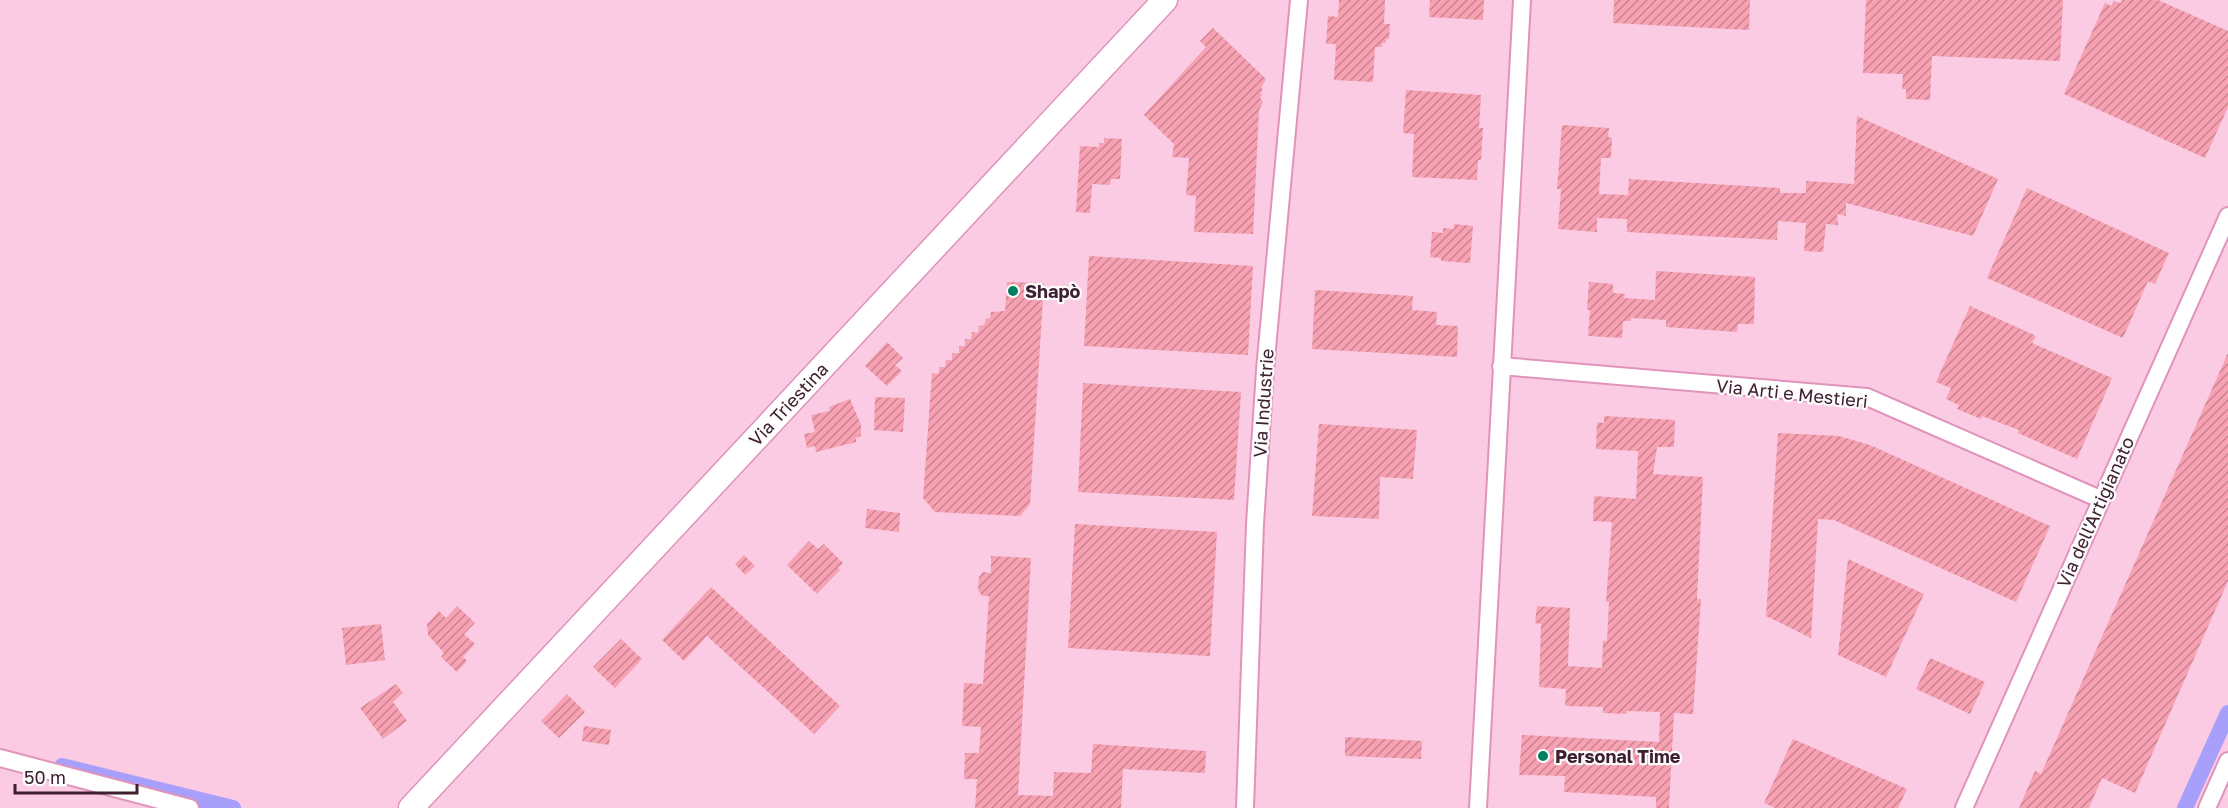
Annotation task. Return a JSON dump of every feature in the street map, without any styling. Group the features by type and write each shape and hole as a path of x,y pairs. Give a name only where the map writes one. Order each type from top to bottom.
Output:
{"main road":[{"name":"Via Triestina","path":"411,808 1165,0"}],"street":[{"name":"Via Industrie","path":"1245,808 1255,524 1265,370 1299,0"},
{"path":"1478,808 1522,0"},
{"name":"Via dell'Artigianato","path":"1964,808 2228,216"},
{"name":"Via Arti e Mestieri","path":"1501,366 1867,397 2100,499"},
{"path":"0,758 190,808"},
{"path":"2207,808 2228,761"}],"building":[{"path":"1339,0 1385,0 1384,24 1390,24 1389,39 1386,39 1386,43 1382,43 1382,47 1375,47 1373,82 1334,80 1336,44 1326,44 1328,16 1338,17"},
{"path":"1430,0 1484,0 1483,20 1429,17"},
{"path":"1614,0 1750,0 1749,30 1613,23"},
{"path":"1866,0 2063,0 2060,61 1932,56 1930,100 1906,99 1906,89 1902,89 1903,74 1863,73"},
{"path":"2122,0 2158,0 2228,31 2228,107 2205,158 2064,94 2105,3 2111,6 2114,1 2121,3"},
{"path":"1213,28 1266,79 1260,93 1263,102 1259,110 1253,234 1194,232 1196,196 1186,195 1189,158 1172,157 1174,144 1144,115 1206,47 1200,41"},
{"path":"1406,90 1481,95 1479,128 1483,128 1477,180 1412,177 1414,134 1403,133"},
{"path":"1857,116 1998,179 1973,236 1846,203 1846,216 1837,214 1838,225 1826,224 1823,252 1804,251 1806,223 1778,221 1777,240 1627,232 1627,219 1597,218 1597,232 1558,229 1561,189 1557,189 1562,125 1609,128 1608,137 1612,138 1611,158 1601,158 1599,194 1628,195 1629,179 1780,188 1780,193 1806,193 1806,181 1854,184"},
{"path":"1104,138 1122,139 1120,179 1111,179 1110,185 1092,184 1090,213 1076,212 1080,146 1099,147 1099,143 1104,143"},
{"path":"2027,188 2169,253 2155,284 2148,281 2123,338 1987,278"},
{"path":"1454,224 1473,226 1470,263 1441,261 1441,258 1430,257 1432,232 1443,233 1443,228 1454,229"},
{"path":"1089,256 1253,266 1248,355 1084,346"},
{"path":"1656,271 1755,277 1754,324 1738,324 1737,332 1666,327 1666,320 1631,318 1631,321 1623,321 1622,338 1588,336 1589,282 1613,284 1613,293 1625,294 1624,298 1655,300"},
{"path":"1007,282 1044,283 1030,504 1020,516 935,512 923,498 932,373 939,374 939,367 945,367 946,360 952,360 952,353 959,353 959,346 965,346 965,339 971,339 972,332 978,333 979,326 984,325 986,319 990,318 991,312 1005,311"},
{"path":"1315,290 1413,296 1412,310 1437,312 1436,325 1458,326 1457,357 1312,349"},
{"path":"1970,306 2036,336 2032,343 2112,378 2077,459 2018,433 2019,430 1957,409 1959,405 1946,399 1951,388 1936,382"},
{"path":"887,342 903,358 895,365 902,371 887,386 865,366"},
{"path":"2228,353 2228,581 2135,793 2102,778 2089,808 2019,808 2035,771 2041,774"},
{"path":"1083,383 1241,392 1234,500 1078,492"},
{"path":"875,397 905,398 903,432 874,430"},
{"path":"850,399 861,425 861,436 856,438 856,442 816,452 815,446 807,448 804,434 815,432 811,415 830,411 829,407"},
{"path":"1604,416 1675,420 1674,447 1657,447 1653,474 1703,477 1697,599 1701,599 1693,714 1674,713 1669,808 1656,808 1656,797 1564,792 1565,776 1519,775 1522,735 1659,742 1660,712 1603,713 1603,707 1565,706 1566,689 1539,687 1541,624 1535,623 1537,606 1570,608 1568,666 1602,668 1603,641 1607,641 1609,602 1606,602 1612,522 1593,521 1594,496 1636,499 1638,451 1596,449 1597,422 1604,423"},
{"path":"1319,424 1417,430 1413,479 1380,477 1379,519 1312,516"},
{"path":"1778,433 1839,436 1870,445 2050,526 2016,602 1834,520 1818,519 1811,638 1766,616"},
{"path":"867,509 900,513 899,532 865,528"},
{"path":"1075,524 1217,532 1210,656 1068,648"},
{"path":"809,541 818,549 824,544 843,563 838,568 840,570 817,594 787,565"},
{"path":"744,555 755,566 745,575 735,564"},
{"path":"991,556 1031,558 1018,795 1053,796 1054,772 1091,773 1093,744 1206,751 1205,773 1123,769 1121,808 975,808 977,779 964,779 965,753 979,753 981,727 962,726 964,683 983,684 989,596 982,596 978,590 979,577 983,572 991,573"},
{"path":"1848,559 1924,594 1886,677 1838,655"},
{"path":"711,587 840,706 814,734 707,636 684,661 662,640"},
{"path":"457,606 475,623 464,634 475,644 463,657 467,661 457,672 441,657 444,653 428,635 427,624 439,611 446,618"},
{"path":"381,624 385,660 346,665 342,628"},
{"path":"621,639 642,659 615,688 593,667"},
{"path":"1930,658 1985,682 1970,714 1916,689"},
{"path":"396,684 403,693 393,702 407,721 383,739 360,708"},
{"path":"567,694 585,712 559,738 541,721"},
{"path":"584,726 611,730 609,745 582,741"},
{"path":"1345,737 1422,741 1421,759 1345,756"},
{"path":"1793,739 1907,789 1898,808 1775,808 1764,803"}],"waterway":[{"path":"2185,808 2228,713"},
{"path":"62,766 233,808"}],"place":[{"name":"Shapò","path":"1013,291"},
{"name":"Personal Time","path":"1543,756"}]}
